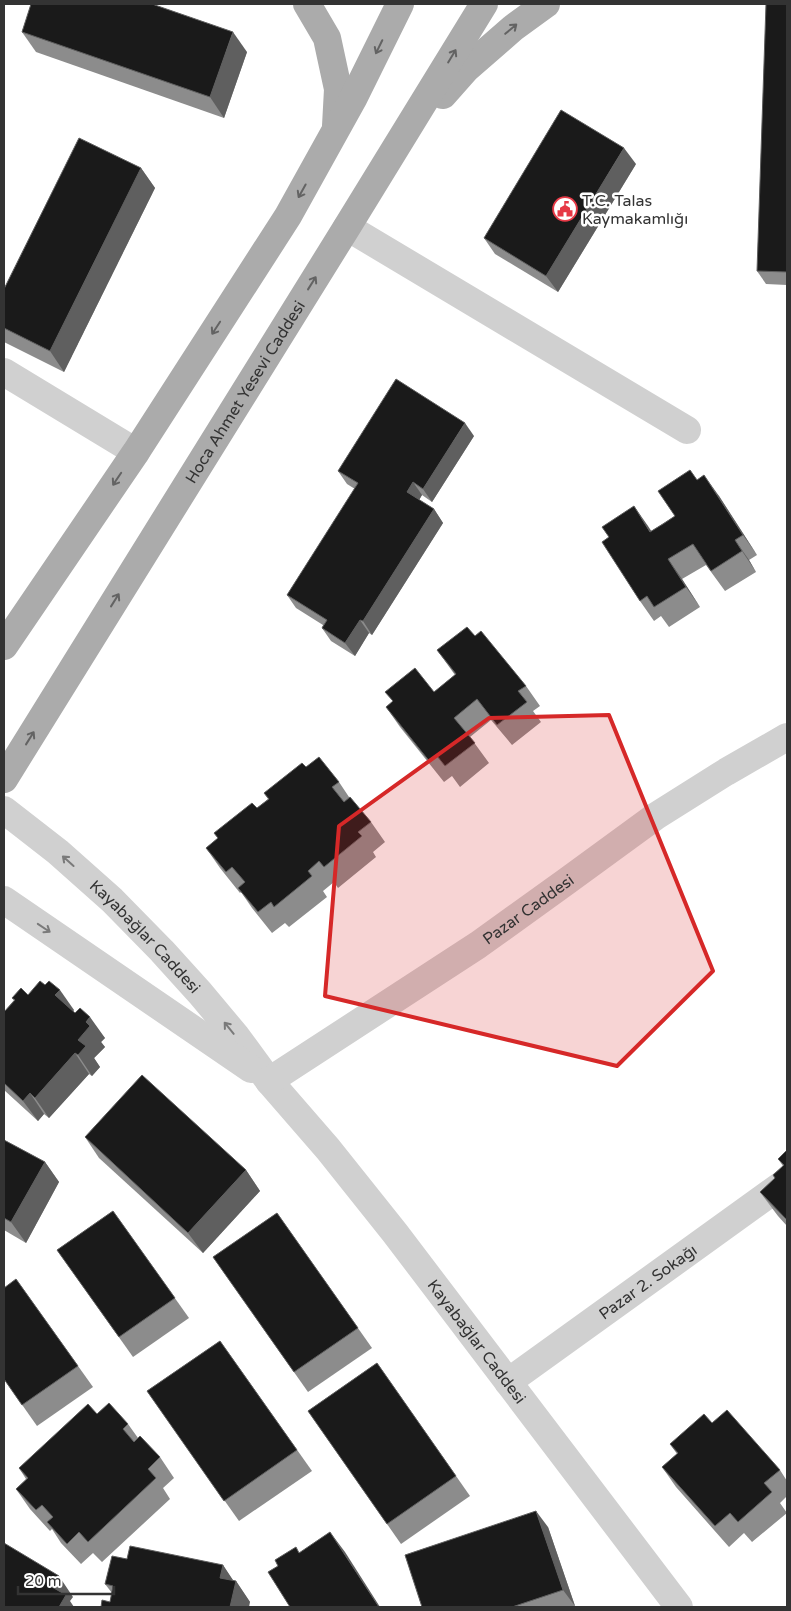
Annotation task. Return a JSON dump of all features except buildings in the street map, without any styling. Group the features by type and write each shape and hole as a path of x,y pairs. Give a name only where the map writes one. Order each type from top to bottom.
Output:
{"main road":[{"path":"307,4 327,38 338,89 336,131"},
{"path":"4,646 136,452 288,216 353,99 400,4"},
{"name":"Hoca Ahmet Yesevi Caddesi","path":"4,779 484,4"},
{"path":"393,153 466,69 513,28 546,4"}],"street":[{"path":"347,227 687,430"},
{"path":"4,372 136,452"},
{"name":"Pazar Caddesi","path":"269,1081 478,945 656,816 726,772 787,737"},
{"name":"Kayabağlar Caddesi","path":"4,810 58,852 112,900 200,993 236,1036 269,1081 328,1149 395,1233 679,1607"},
{"name":"Kayabağlar Caddesi","path":"4,900 269,1081"},
{"name":"Pazar 2. Sokağı","path":"508,1382 787,1180"}],"highlighted area":[{"path":"609,715 713,971 617,1066 325,996 339,826 489,718"}],"place":[{"name":"T.C. Talas Kaymakamlığı","path":"565,209"}]}
